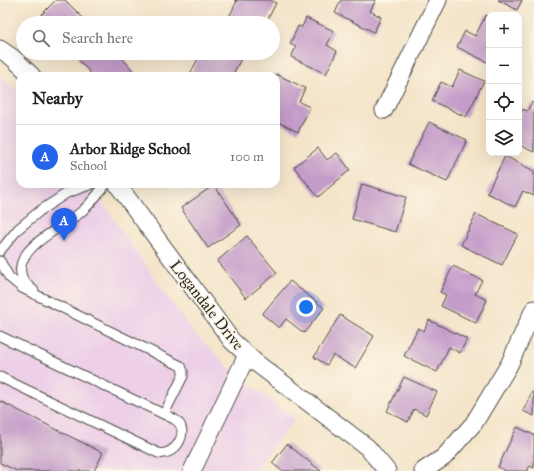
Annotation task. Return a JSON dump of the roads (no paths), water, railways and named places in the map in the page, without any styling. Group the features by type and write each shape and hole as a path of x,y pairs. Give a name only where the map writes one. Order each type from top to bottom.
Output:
{"street":[{"path":"384,110 438,0"},
{"path":"0,49 14,58 28,72"},
{"name":"Logandale Drive","path":"120,188 232,341 247,355 366,447 387,471"},
{"path":"423,471 444,457 474,423 509,364 534,309"},
{"path":"193,470 247,355"}],"lane":[{"path":"0,251 18,228 36,213 67,193 81,188"},
{"path":"41,298 26,284 22,277 21,268 25,257 38,242 81,213 103,188"},
{"path":"0,261 9,277 17,284 41,298 181,366 183,376 164,414"},
{"path":"0,336 174,419 181,427 181,439 173,449 162,453 0,377"}],"place":[{"name":"Arbor Ridge School","path":"64,241"}]}
